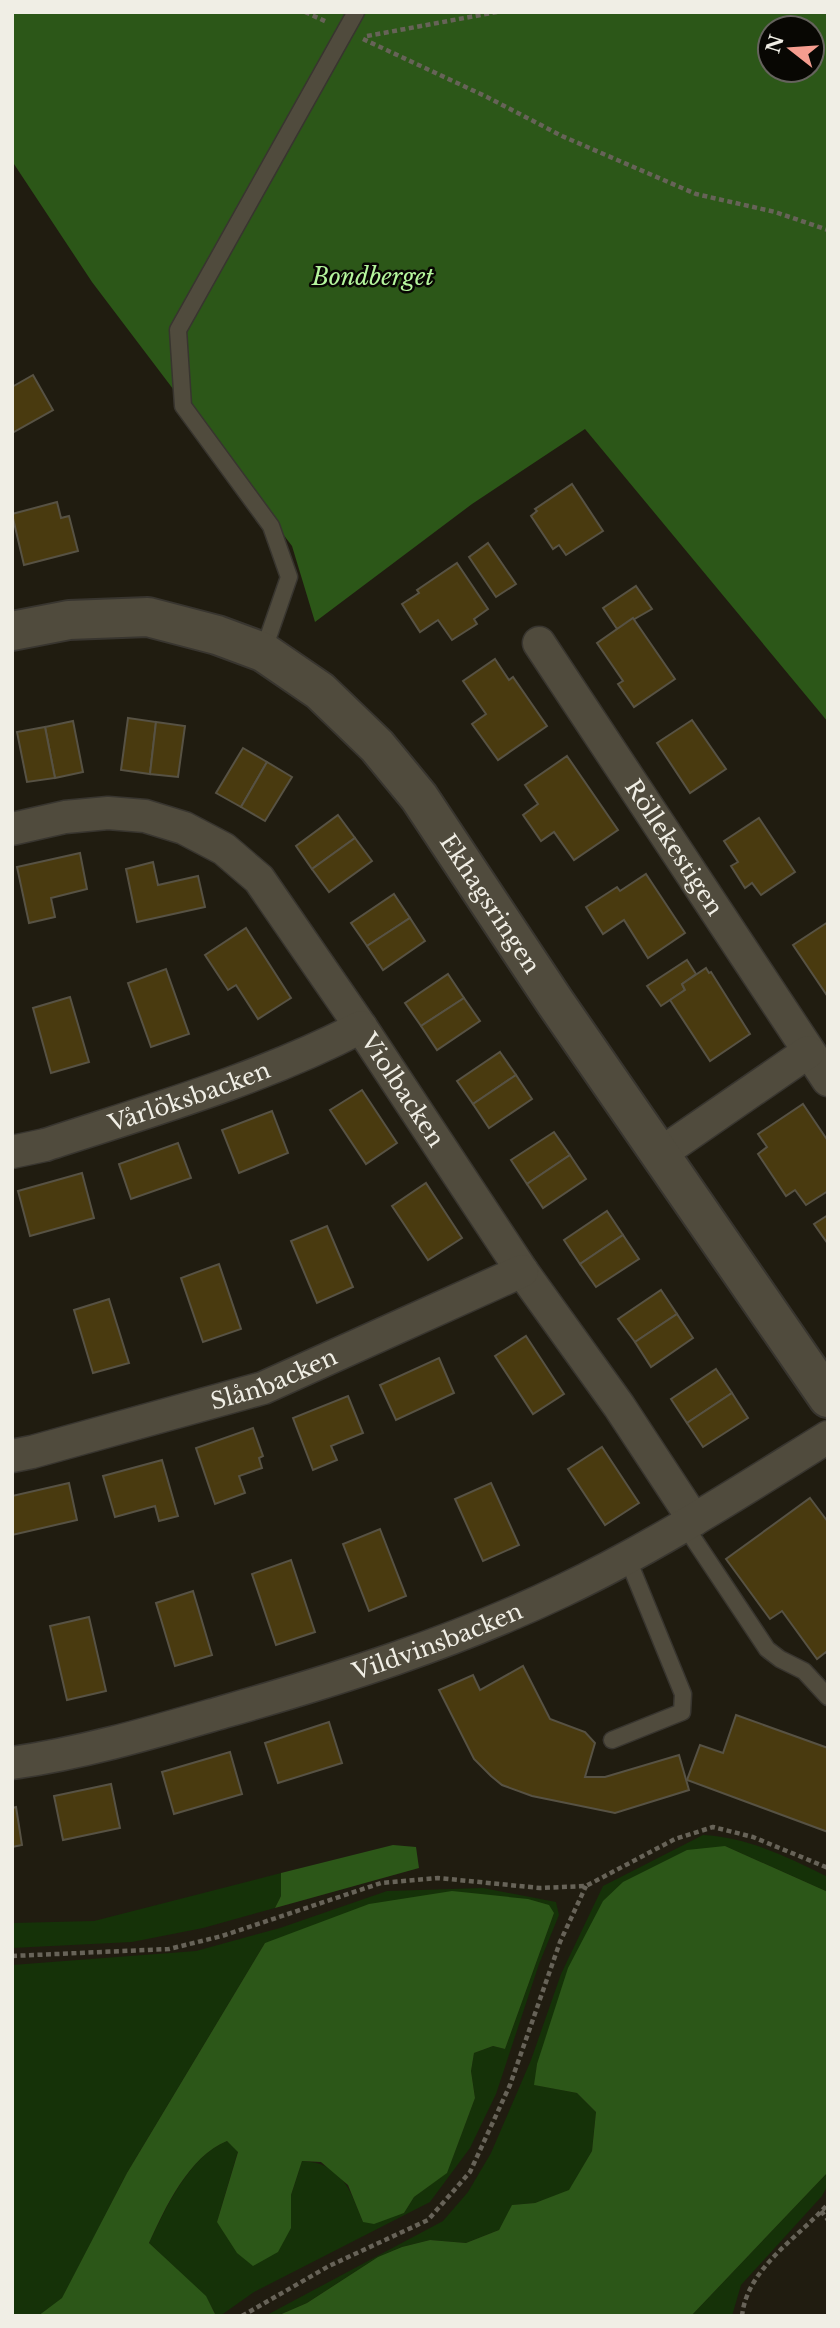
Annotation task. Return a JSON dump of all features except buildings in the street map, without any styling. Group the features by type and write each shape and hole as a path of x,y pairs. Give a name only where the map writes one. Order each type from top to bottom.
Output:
{"street":[{"name":"Ekhagsringen","path":"12,631 69,620 148,617 216,635 263,652 320,691 377,746 419,797 555,1002 828,1398"},
{"name":"Röllekestigen","path":"539,643 828,1080"},
{"name":"Violbacken","path":"12,829 65,817 108,813 133,815 184,828 224,849 259,879 523,1271 619,1406 690,1523"},
{"name":"Vårlöksbacken","path":"12,1152 45,1145 239,1082 317,1050 361,1027"},
{"path":"660,1154 808,1052"},
{"name":"Slånbacken","path":"12,1456 263,1388 523,1271"},
{"name":"Vildvinsbacken","path":"12,1763 130,1739 332,1681 452,1638 562,1591 627,1557 690,1523 828,1437"}],"lane":[{"path":"263,652 289,577 271,526 183,405 178,330 356,12"},
{"path":"690,1523 767,1649 804,1671 828,1697"},
{"path":"612,1740 682,1712 683,1694 627,1557"}],"path":[{"path":"305,12 346,31"},
{"path":"497,12 359,38 487,97 562,136 696,194 775,212 828,230"},
{"path":"12,1956 169,1949 222,1936 381,1883 438,1878 540,1888 586,1886 675,1839 713,1827 753,1837 828,1868"},
{"path":"242,2316 329,2266 428,2221 470,2172 510,2085 560,1942 586,1886"},
{"path":"742,2316 743,2302 751,2283 828,2204"},
{"path":"821,2211 828,2220"}],"green space":[{"name":"Bondberget","path":"12,12 828,12 828,722 585,429 472,504 315,622 292,546 92,282 12,161"},
{"path":"703,1835 751,1844 798,1862 828,1877 828,1892 725,1846 537,2064 535,2085 577,2093 596,2112 592,2151 569,2191 535,2203 513,2205 499,2230 466,2243 430,2240 402,2247 378,2257 307,2303 277,2316 265,2316 443,2221 468,2192 491,2153 531,2060 561,1974 603,1886"},
{"path":"393,1845 416,1847 419,1868 275,1908 281,1896 281,1873"},
{"path":"725,1846 828,1892 828,2172 691,2316 277,2316 307,2303 378,2257 430,2240 466,2243 499,2230 512,2205 535,2203 569,2190 592,2151 596,2112 577,2093 534,2085 537,2064 568,1968 603,1901 623,1882 687,1850"},
{"path":"281,1873 281,1896 275,1908 203,1928 132,1942 12,1948 12,1923 94,1921"},
{"path":"483,1888 556,1902 559,1915 539,1964 496,2094 470,2148 430,2202 254,2292 220,2316 213,2316 215,2313 205,2296 149,2243 180,2184 201,2158 227,2141 238,2151 217,2222 291,2228 291,2195 302,2161 327,2167 343,2180 363,2222 404,2213 414,2197 447,2172 475,2098 471,2071 474,2053 493,2046 505,2049 554,1913 265,1943 127,2173 62,2299 38,2316 12,2316 12,1965 196,1951 280,1928 387,1891"},
{"path":"452,1891 528,1899 549,1905 554,1913 505,2049 493,2046 474,2053 471,2071 475,2098 447,2173 414,2197 404,2213 374,2224 363,2222 348,2185 321,2162 302,2161 291,2195 291,2228 278,2252 253,2266 237,2253 217,2222 238,2152 227,2141 213,2148 190,2171 171,2199 149,2243 206,2296 215,2314 213,2316 38,2316 62,2298 127,2173 265,1943 369,1904"},
{"path":"828,2172 828,2185 822,2196 741,2285 732,2316 691,2316"}]}
